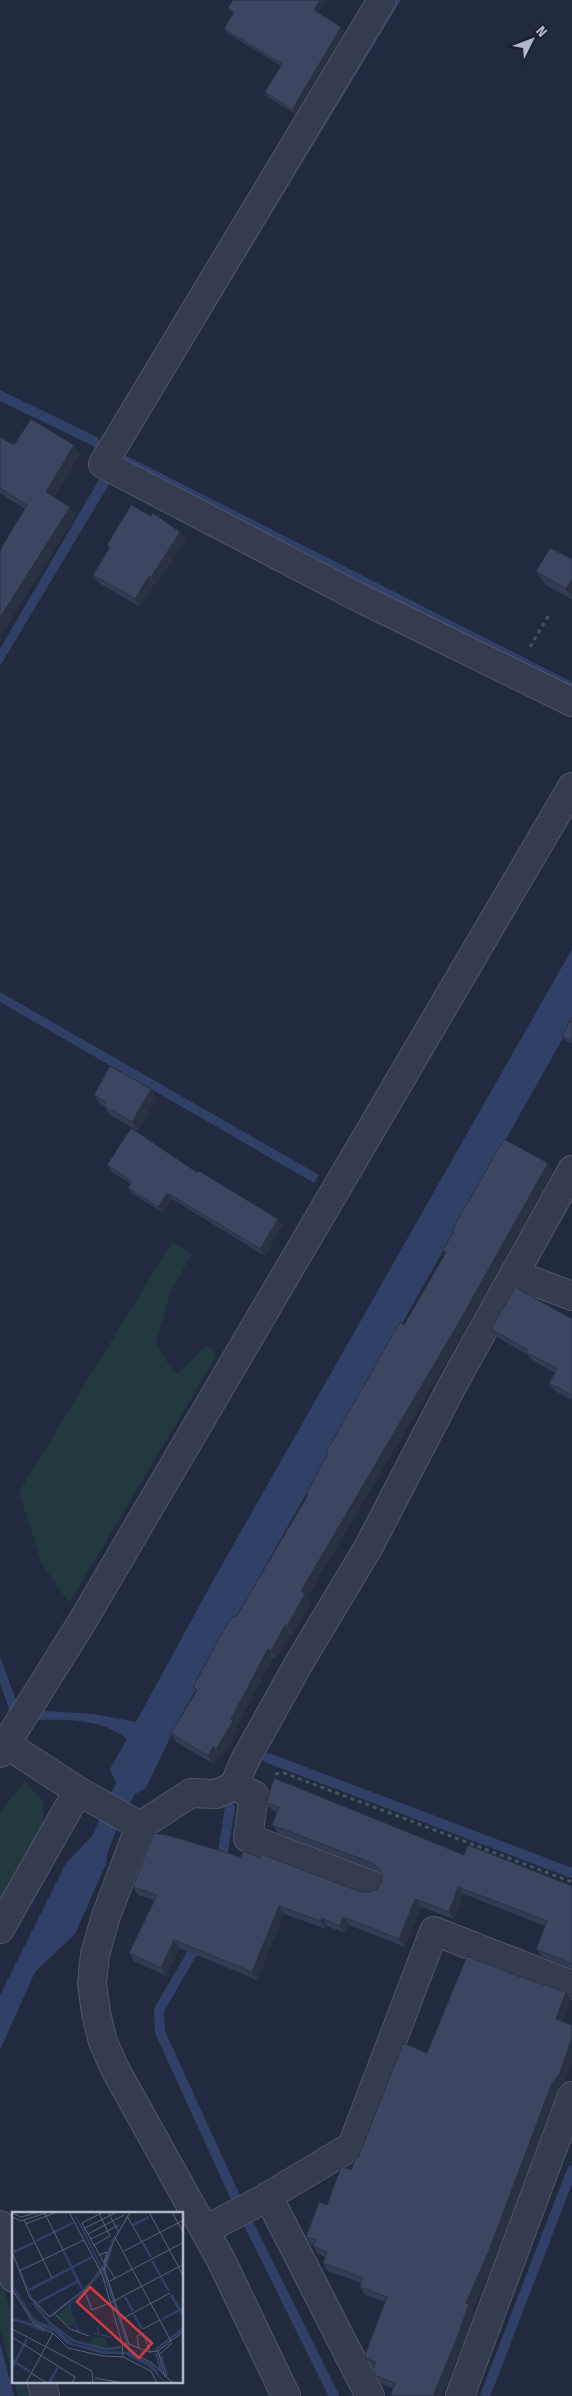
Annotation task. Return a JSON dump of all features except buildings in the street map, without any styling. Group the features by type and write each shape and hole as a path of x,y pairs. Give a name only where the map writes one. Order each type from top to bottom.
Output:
{"street":[{"path":"382,0 112,461 365,600 572,702"},
{"path":"572,787 82,1622 3,1749 122,1816 191,1793 216,1794 239,1774 299,1663 368,1548 514,1274 572,1170"},
{"path":"514,1274 572,1296"},
{"path":"239,1774 254,1795 248,1838 372,1885"},
{"path":"0,1929 78,1791"},
{"path":"122,1816 106,1916 95,1954 92,1983 96,2013 103,2042 128,2094 216,2224 221,2260 286,2396"},
{"path":"216,2224 265,2198 352,2146 434,1931 572,1985"},
{"path":"460,2396 572,2096"},
{"path":"265,2198 370,2396"},
{"path":"0,2225 12,2270"}],"path":[{"path":"530,648 550,613"},
{"path":"239,1774 284,1773 572,1882"}],"shaded area":[{"path":"172,1242 192,1254 171,1291 156,1342 167,1362 177,1373 186,1367 203,1348 210,1347 217,1355 69,1603 42,1564 19,1492"},
{"path":"25,1781 44,1803 43,1826 0,1905 0,1812"},
{"path":"0,2273 12,2318 12,2374 0,2329"},
{"path":"15,2384 29,2384 32,2396 18,2396"}],"water":[{"path":"389,0 401,0 125,455 572,682 572,694 120,466 0,666 0,649 108,464 100,457 93,446 0,401 0,390 97,437 105,450"},
{"path":"572,949 572,1022 178,1721 146,1788 135,1794 116,1831 107,1854 106,1864 75,1934 35,1972 0,2050 0,1995 66,1863 92,1836 116,1783 110,1769 127,1739 115,1731 87,1722 73,1720 13,1720 0,1683 0,1656 19,1709 93,1714 136,1722 214,1579"},
{"path":"0,992 319,1175 314,1183 0,1002"},
{"path":"0,2342 14,2396 0,2396"}],"waterway":[{"path":"268,1758 572,1873"},
{"path":"221,1865 230,1807"},
{"path":"198,1943 159,2010 160,2032 233,2192 334,2396"},
{"path":"485,2396 572,2170"}]}
